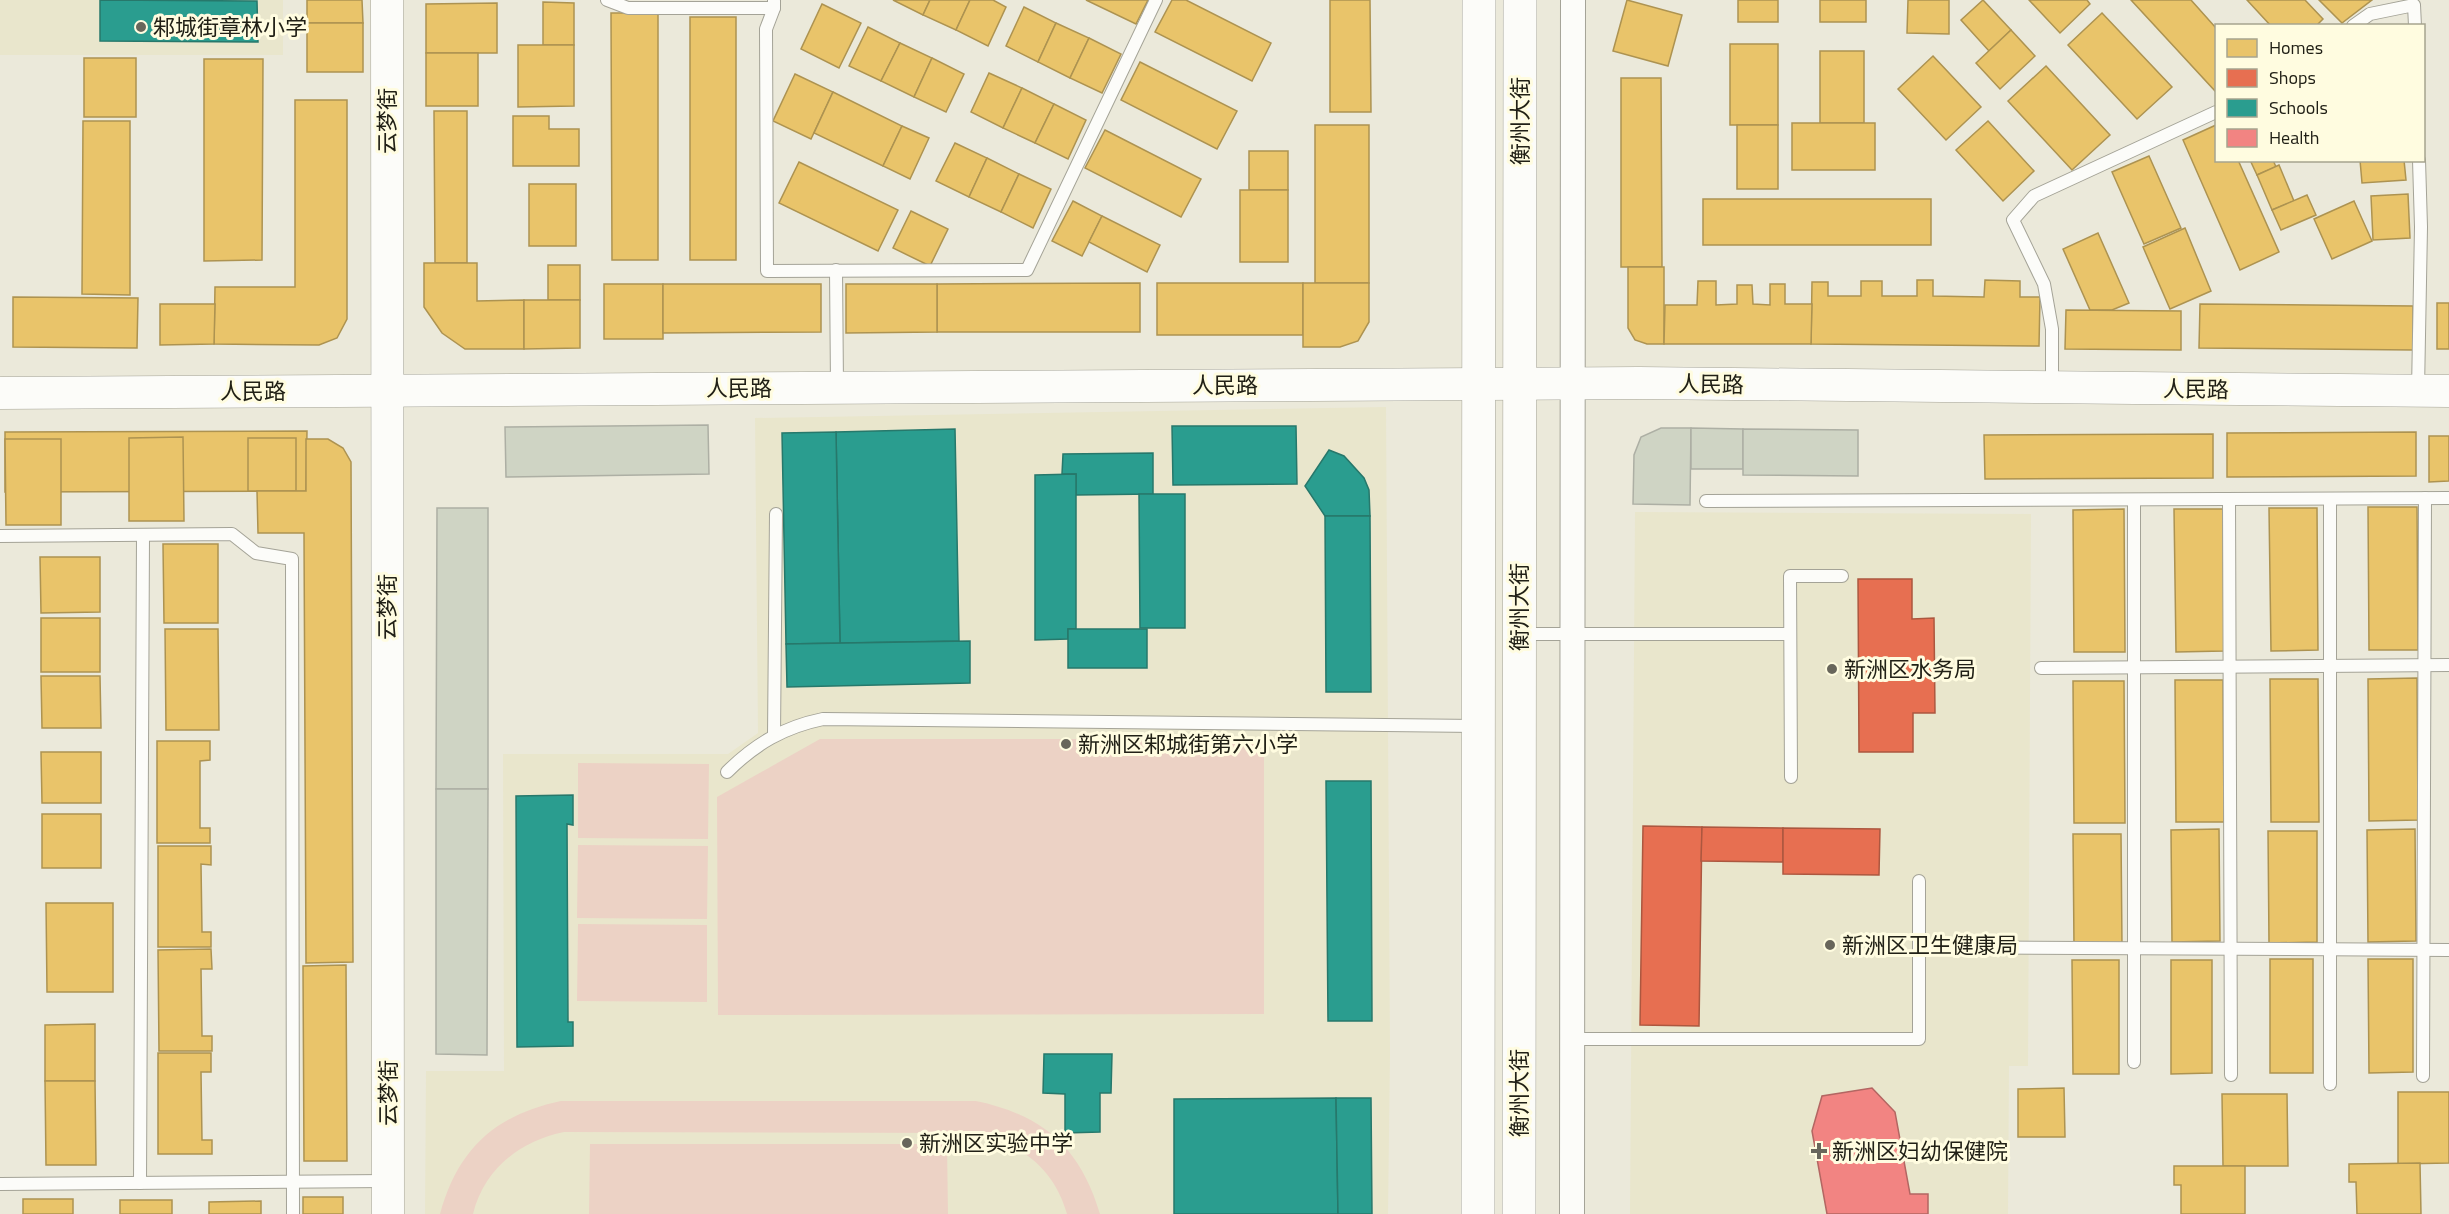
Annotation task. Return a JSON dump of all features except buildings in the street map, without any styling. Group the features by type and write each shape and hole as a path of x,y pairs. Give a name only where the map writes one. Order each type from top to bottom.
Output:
{"main road":[{"name":"衡州大街","path":"1478,1214 1479,0"},
{"name":"衡州大街","path":"1519,1214 1520,0"}],"street":[{"name":"云梦街","path":"387,0 388,1214"},
{"path":"1572,1214 1573,0"},
{"name":"人民路","path":"0,393 1572,383 2449,392"}],"lane":[{"path":"607,0 628,8 774,4 766,29 767,271 1027,270 1156,0"},
{"path":"2356,24 2370,14 2414,5 2415,24"},
{"path":"2052,387 2052,329 2044,284 2013,220 2034,196 2215,113"},
{"path":"2418,391 2421,227 2419,162"},
{"path":"836,270 837,388"},
{"path":"2423,1076 2425,498"},
{"path":"1706,501 2449,498"},
{"path":"2229,499 2231,1075"},
{"path":"2330,499 2330,1084"},
{"path":"2134,500 2134,1062"},
{"path":"774,735 776,514"},
{"path":"140,1183 143,534"},
{"path":"0,536 232,534 256,553 292,559 293,1214"},
{"path":"1791,777 1790,576 1842,576"},
{"path":"1519,634 1790,634"},
{"path":"2040,668 2449,665"},
{"path":"727,772 743,756 774,735 803,723 823,719 1479,726"},
{"path":"1572,1039 1919,1039 1919,881"},
{"path":"1920,947 2449,950"},
{"path":"0,1184 388,1181"}],"shaded area":[{"name":"邾城街章林小学","path":"0,0 283,0 283,55 0,55"},
{"name":"新洲区邾城街第六小学","path":"1386,407 1390,1053 1388,1214 425,1214 426,1071 504,1071 503,754 728,754 758,733 755,418"},
{"path":"1635,512 2031,514 2028,1066 2009,1066 2008,1214 1630,1214"},
{"path":"820,739 1264,739 1264,1014 718,1015 717,797"},
{"path":"578,763 709,764 708,839 578,838"},
{"path":"578,845 708,846 707,919 577,918"},
{"path":"578,924 707,925 707,1002 577,1001"},
{"path":"561,1101 976,1101 1021,1115 1056,1138 1070,1152 1082,1170 1100,1214 1067,1214 1053,1183 1032,1159 1005,1143 973,1133 564,1132 533,1142 506,1159 486,1183 473,1214 440,1214 457,1171 482,1138 517,1115"},
{"path":"590,1144 947,1144 948,1214 589,1214"}],"place":[{"name":"邾城街章林小学","path":"141,27"},
{"name":"新洲区水务局","path":"1832,669"},
{"name":"新洲区邾城街第六小学","path":"1066,744"},
{"name":"新洲区卫生健康局","path":"1830,945"},
{"name":"新洲区实验中学","path":"907,1143"},
{"name":"新洲区妇幼保健院","path":"1819,1151"}]}
